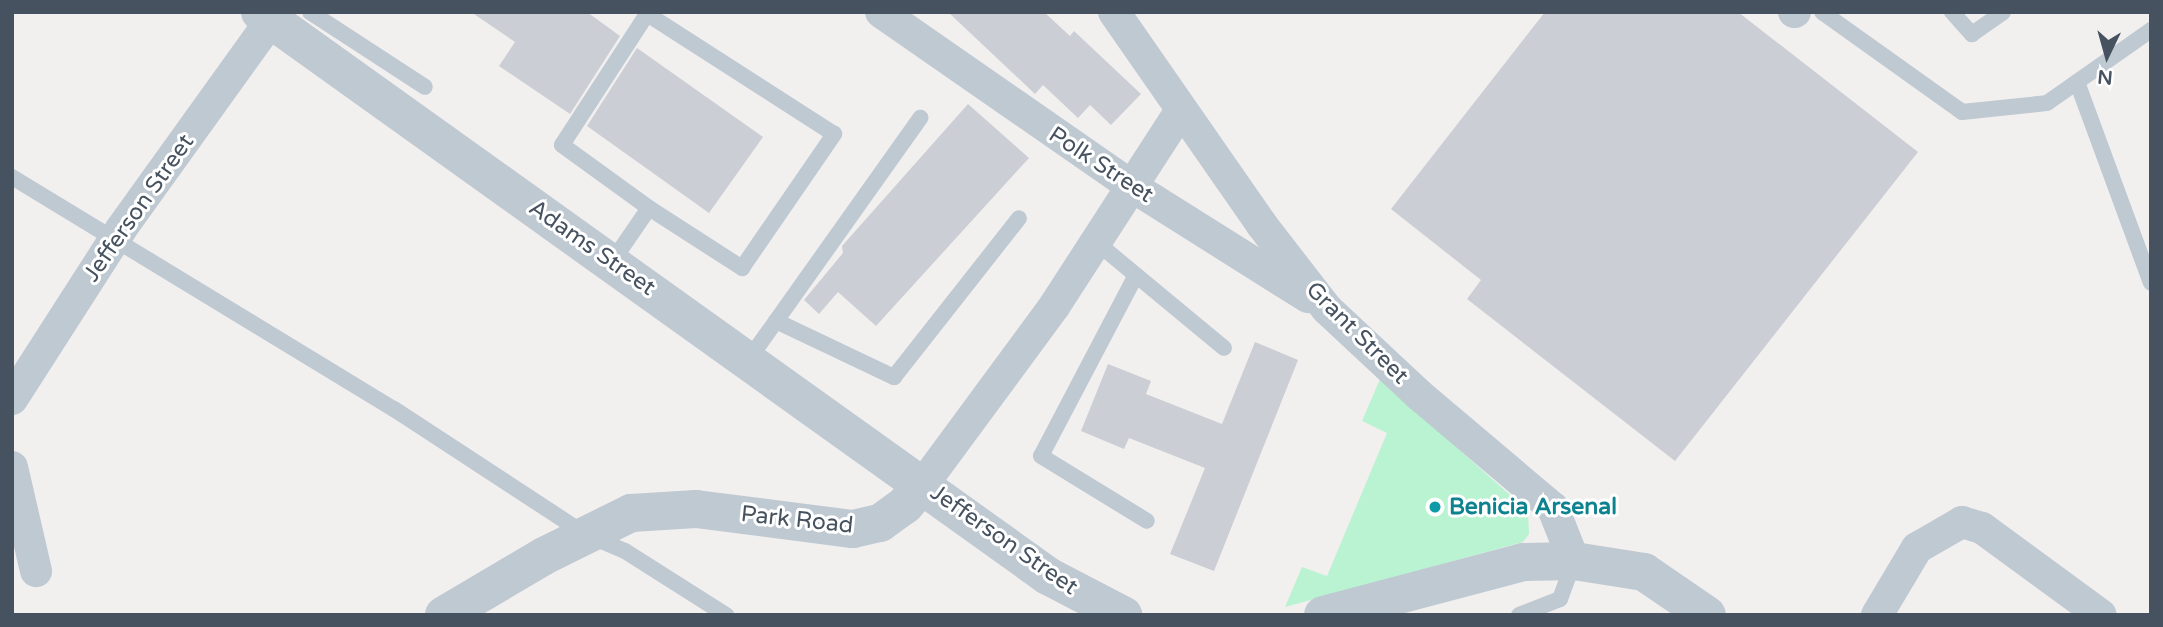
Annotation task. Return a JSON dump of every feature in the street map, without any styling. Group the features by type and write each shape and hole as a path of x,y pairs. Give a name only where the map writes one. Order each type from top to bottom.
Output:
{"street":[{"name":"Polk Street","path":"881,12 906,34 1133,187 1327,309"},
{"name":"Grant Street","path":"1114,12 1181,110 1327,309 1418,394 1553,508 1574,561"},
{"name":"Jefferson Street","path":"12,399 114,239 288,19"},
{"name":"Adams Street","path":"288,19 612,262 923,483"},
{"name":"Park Road","path":"444,615 585,534 631,513 663,508 853,529 880,523 905,505 923,483 1097,242 1181,110"},
{"path":"12,467 36,571"},
{"name":"Jefferson Street","path":"923,483 1048,576 1123,615"},
{"path":"1877,615 1917,548 1962,522 1982,528 2101,615"},
{"path":"1323,615 1523,562 1574,561 1644,572 1707,615"}],"lane":[{"path":"1822,12 1962,112 2047,103 2151,30"},
{"path":"1952,12 1972,34 2003,12"},
{"path":"648,14 834,134 742,268 649,208 562,145 648,14"},
{"path":"288,19 425,88"},
{"path":"2077,82 2151,283"},
{"path":"749,359 920,118"},
{"path":"12,177 394,409 585,534 625,551 726,615"},
{"path":"612,262 649,208"},
{"path":"776,321 894,377 1019,218"},
{"path":"1097,242 1224,348"},
{"path":"1136,275 1041,456 1147,521"},
{"path":"1519,615 1560,599 1574,561"}],"green space":[{"path":"1380,379 1528,511 1529,534 1523,542 1285,607 1302,567 1327,576 1387,433 1362,421"}],"building":[{"path":"471,12 587,12 620,36 570,114 499,66 515,42"},
{"path":"948,12 1044,12 1070,36 1074,31 1141,94 1111,125 1090,105 1078,118 1043,85 1035,94"},
{"path":"1545,12 1738,12 1918,152 1675,461 1467,299 1481,280 1391,209"},
{"path":"637,48 763,137 709,213 587,126"},
{"path":"968,104 1029,158 876,326 838,292 819,314 804,300 843,253 842,246"},
{"path":"1255,342 1298,360 1214,571 1170,554 1205,468 1129,438 1124,449 1081,431 1108,364 1151,381 1146,394 1222,424"}],"place":[{"name":"Benicia Arsenal","path":"1435,507"}]}
